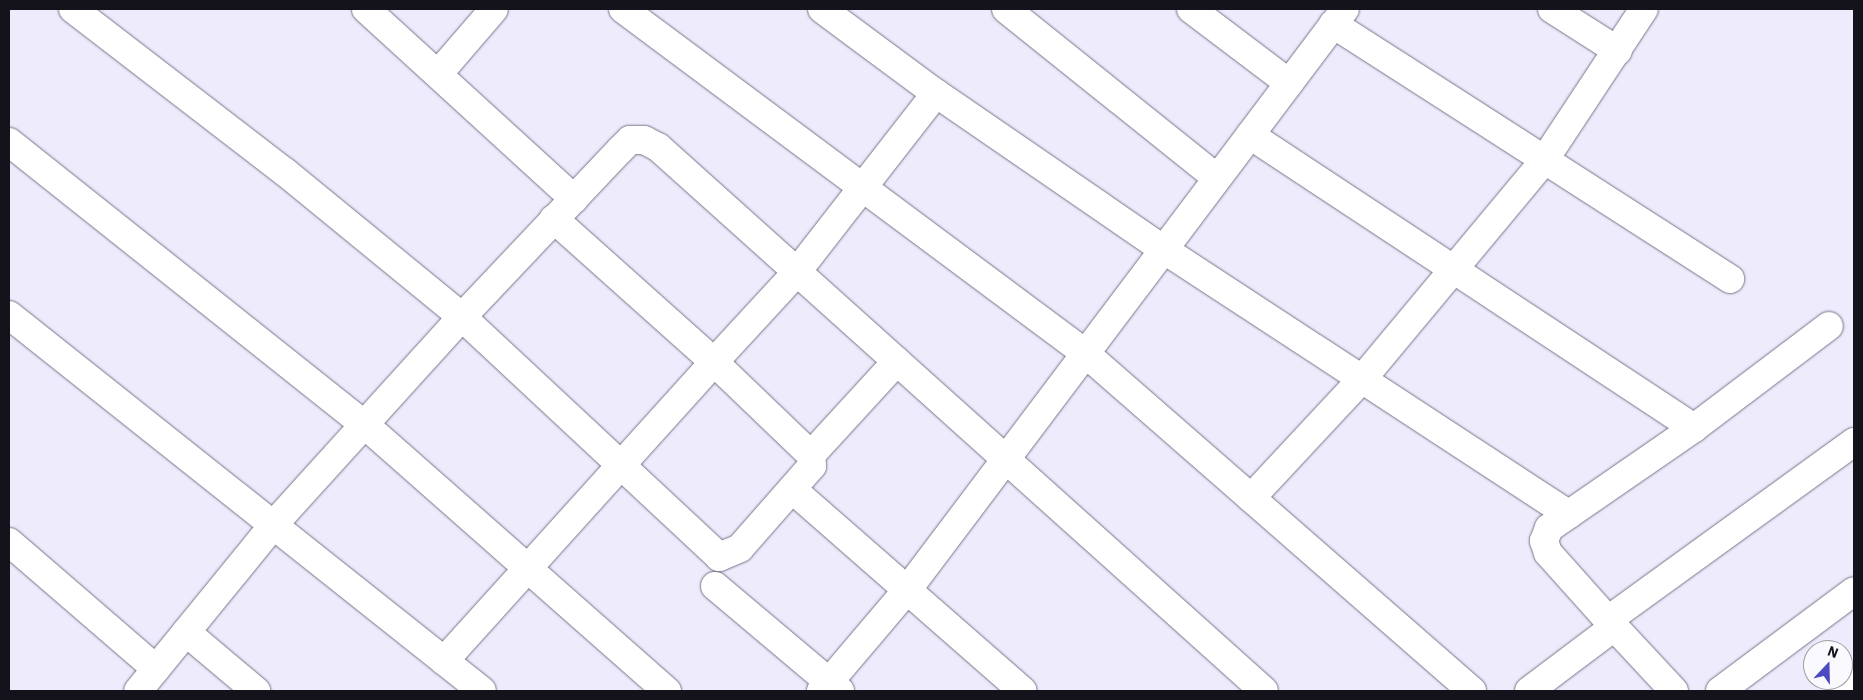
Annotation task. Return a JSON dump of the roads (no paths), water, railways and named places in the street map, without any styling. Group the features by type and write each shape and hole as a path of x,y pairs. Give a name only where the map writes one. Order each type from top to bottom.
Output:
{"street":[{"path":"73,9 285,172 462,316 719,557 740,548 793,490 812,466 811,455 714,362 554,219"},
{"path":"366,9 439,73 574,199"},
{"path":"439,73 494,9"},
{"path":"623,9 1085,353 1472,691"},
{"path":"822,9 936,93 1164,249 1569,515"},
{"path":"1006,9 1217,178"},
{"path":"1191,9 1289,83"},
{"path":"1552,9 1618,51"},
{"path":"1251,498 1363,378 1543,162 1644,9"},
{"path":"715,586 830,688 908,589 1339,16 1543,162 1730,278"},
{"path":"9,316 275,523 461,680 528,567 618,464 796,273 865,188 936,93"},
{"path":"1250,135 1694,428"},
{"path":"138,691 275,523 462,316 630,140 644,140 658,147 796,273 1007,458 1264,691"},
{"path":"9,142 364,424 667,691"},
{"path":"1674,691 1611,624 1546,547 1549,528 1694,428 1829,326"},
{"path":"811,455 897,361"},
{"path":"1529,691 1611,624 1854,442"},
{"path":"793,490 1023,691"},
{"path":"9,542 156,669"},
{"path":"1720,691 1854,591"},
{"path":"186,632 256,691"},
{"path":"1842,691 1854,682"}]}
